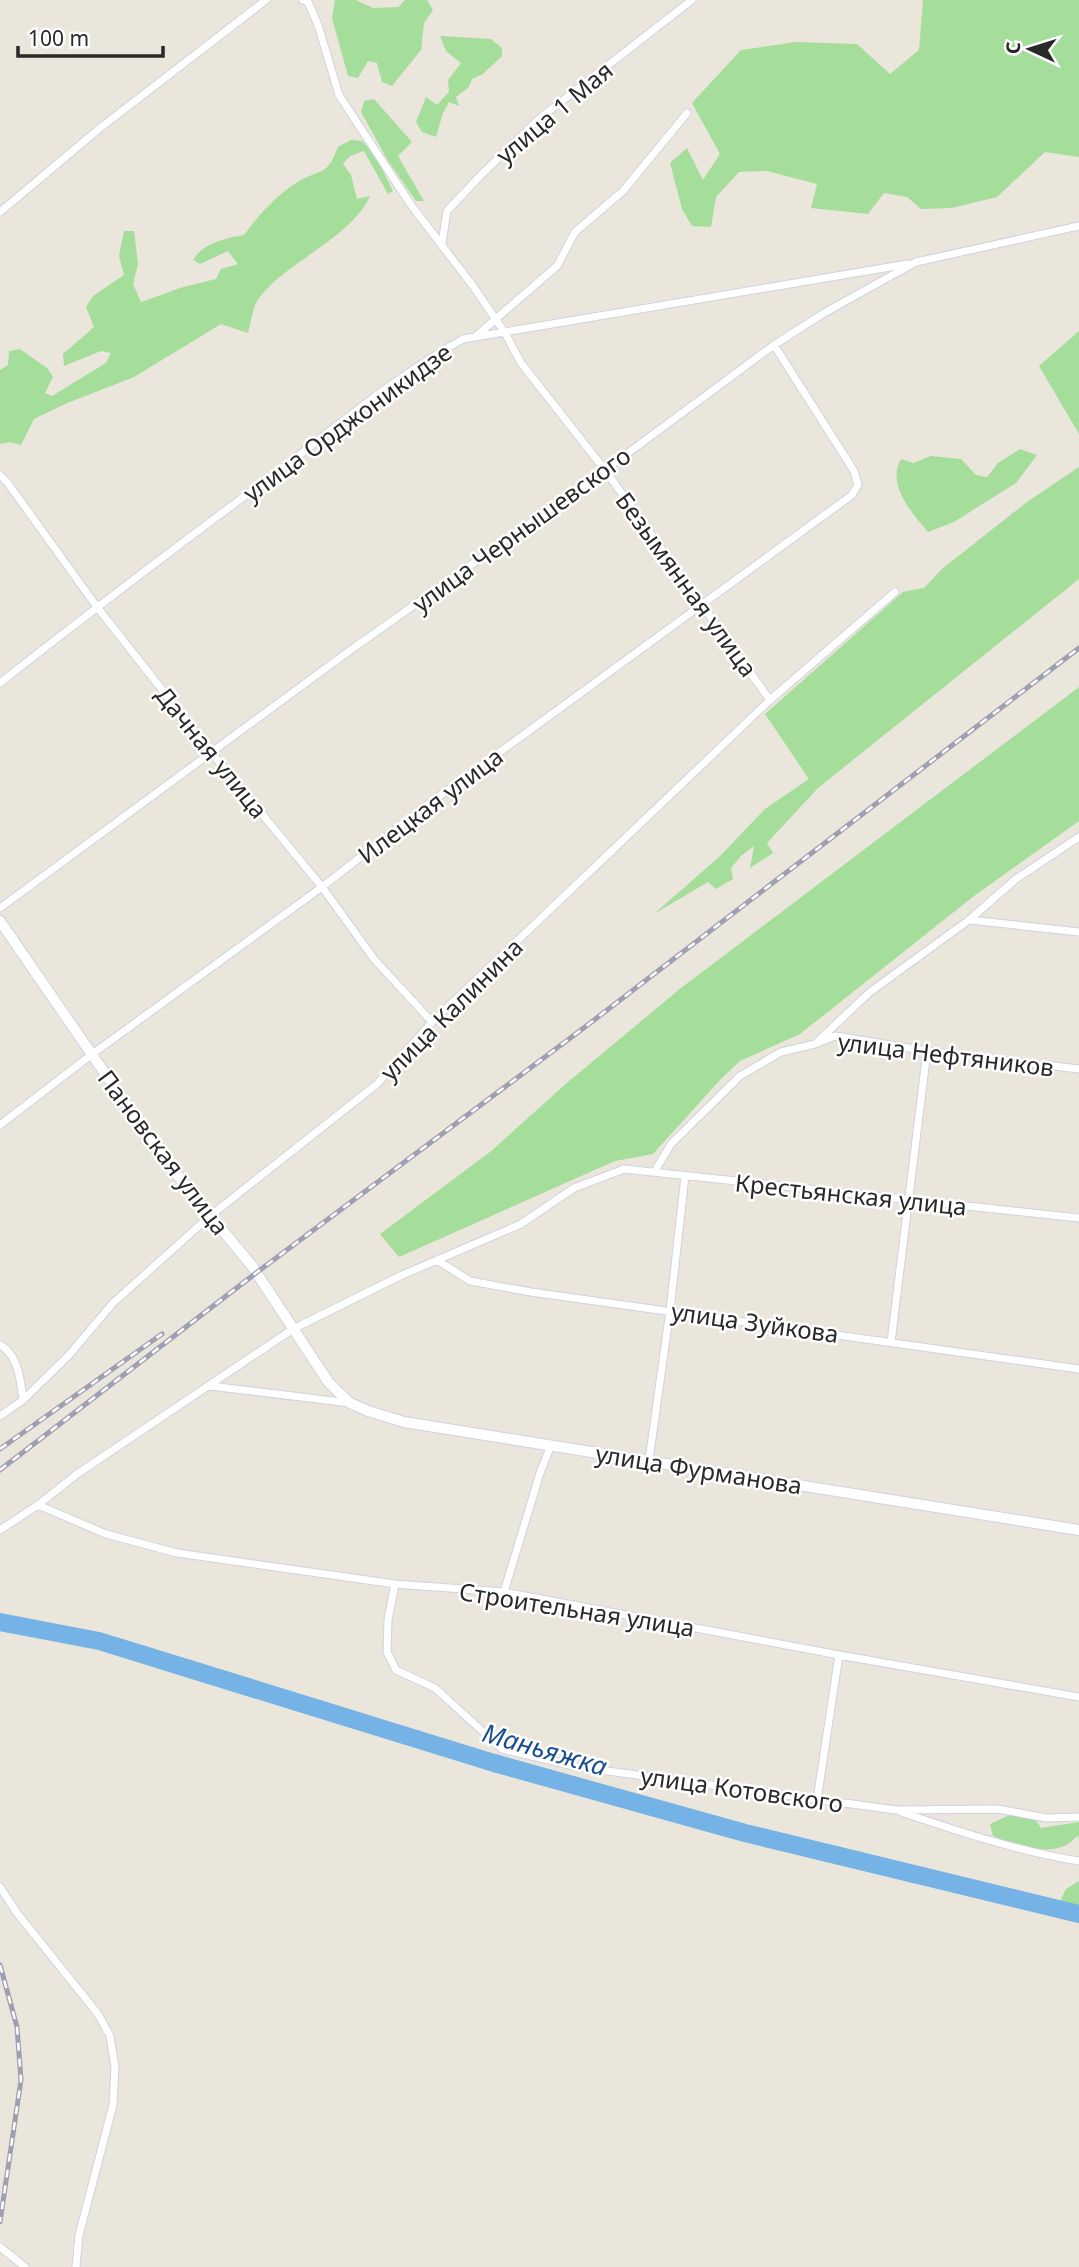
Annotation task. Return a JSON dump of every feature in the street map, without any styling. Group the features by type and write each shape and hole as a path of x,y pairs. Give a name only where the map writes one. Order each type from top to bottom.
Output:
{"main road":[{"name":"Пановская улица","path":"0,921 137,1121 252,1266 329,1383"},
{"name":"улица Фурманова","path":"329,1383 350,1403 404,1422 1079,1530"}],"street":[{"path":"0,212 100,128 265,0"},
{"name":"Безымянная улица","path":"303,0 308,2 318,25 339,96 411,205 442,243 505,333 522,363 605,470 770,700"},
{"name":"улица 1 Мая","path":"442,243 447,211 520,137 540,118 692,0"},
{"path":"474,337 557,266 575,232 623,191 687,113"},
{"name":"улица Чернышевского","path":"0,908 774,345 824,313 916,262 1079,226"},
{"name":"улица Орджоникидзе","path":"0,683 97,607 436,354 463,339 916,262"},
{"name":"Илецкая улица","path":"0,1125 91,1055 322,887 426,806 852,495 858,485 854,471 774,345"},
{"name":"Дачная улица","path":"0,475 97,607 322,887 374,959 432,1022"},
{"path":"0,488 7,482"},
{"name":"улица Калинина","path":"0,1416 23,1400 69,1355 113,1303 210,1216 377,1084 432,1022 770,700 895,592"},
{"path":"815,1044 870,992 969,920 1016,879 1079,837"},
{"path":"969,920 1079,932"},
{"name":"улица Нефтяников","path":"655,1171 671,1144 740,1076 781,1052 835,1036 927,1051 1079,1069"},
{"path":"891,1342 927,1051"},
{"name":"Крестьянская улица","path":"436,1260 521,1224 574,1188 624,1169 1079,1218"},
{"path":"649,1460 685,1176"},
{"path":"0,1530 38,1506 77,1474 293,1329 436,1260"},
{"name":"улица Зуйкова","path":"436,1260 470,1281 531,1292 1079,1369"},
{"path":"0,1345 7,1349 20,1377 23,1400"},
{"path":"209,1386 350,1403"},
{"path":"504,1592 551,1445"},
{"name":"Строительная улица","path":"38,1506 106,1534 177,1552 395,1584 504,1592 1079,1697"},
{"name":"улица Котовского","path":"395,1584 388,1620 387,1652 396,1670 436,1688 502,1749 578,1767 896,1810 998,1809 1046,1818 1079,1817"},
{"path":"817,1800 839,1655"},
{"path":"896,1810 991,1842 1079,1861"},
{"path":"0,1888 98,2014 110,2036 115,2068 113,2105 79,2235 76,2267"},
{"path":"0,2247 25,2267"}],"green space":[{"path":"335,0 356,0 373,8 398,7 405,0 427,0 433,10 424,23 421,50 392,86 382,82 377,63 368,61 358,78 348,76 332,18"},
{"path":"923,0 1079,0 1079,157 1045,152 997,197 952,208 921,209 907,197 884,193 868,214 811,208 817,184 767,171 739,172 716,197 711,227 692,226 682,209 670,163 687,148 703,180 720,154 692,103 741,50 796,42 857,44 890,74 919,50"},
{"path":"440,36 491,39 502,48 502,56 483,74 472,79 469,87 456,97 459,106 449,102 436,137 422,132 416,122 426,97 437,105 449,92 448,80 461,63 446,51"},
{"path":"374,99 412,142 398,156 424,201 416,201 387,159 361,112 364,101"},
{"path":"351,140 362,141 375,155 393,191 388,194 364,151 350,156 343,164 351,175 357,199 370,196 348,225 285,272 259,298 248,333 221,324 134,377 34,419 21,445 10,442 0,444 0,370 8,365 9,351 20,349 47,368 53,377 45,393 52,396 106,363 111,353 101,351 64,366 63,354 94,327 86,307 93,296 124,275 119,256 124,231 134,231 138,264 133,284 141,302 216,279 221,269 238,264 228,251 200,264 193,260 197,254 216,242 244,235 276,199 291,186 327,167 338,147"},
{"path":"1079,331 1079,434 1039,366"},
{"path":"1020,449 1037,455 1016,483 954,522 928,532 908,507 899,488 897,469 901,459 913,463 931,456 961,459 976,475 987,477 998,463"},
{"path":"1079,467 1079,579 818,788 767,843 773,853 750,868 754,846 731,868 733,879 716,889 708,882 654,914 719,857 765,809 809,779 765,714 903,592 924,588 942,569 1027,502"},
{"path":"1079,687 1079,821 974,896 800,1034 740,1061 653,1154 615,1161 399,1257 380,1234 490,1152 568,1082 681,988"},
{"path":"1012,1814 1035,1819 1041,1828 1079,1822 1079,1838 1077,1836 1064,1846 1038,1849 993,1836 990,1824"},
{"path":"1079,1881 1079,1910 1066,1907 1061,1899 1066,1889"}],"waterway":[{"name":"Маньяжка","path":"0,1622 99,1641 494,1763 745,1833 1079,1914"}],"railway":[{"path":"0,1470 256,1273 585,1027 1079,648"},
{"path":"0,1449 162,1334"},
{"path":"0,1965 17,2027 21,2080 0,2222"}]}
